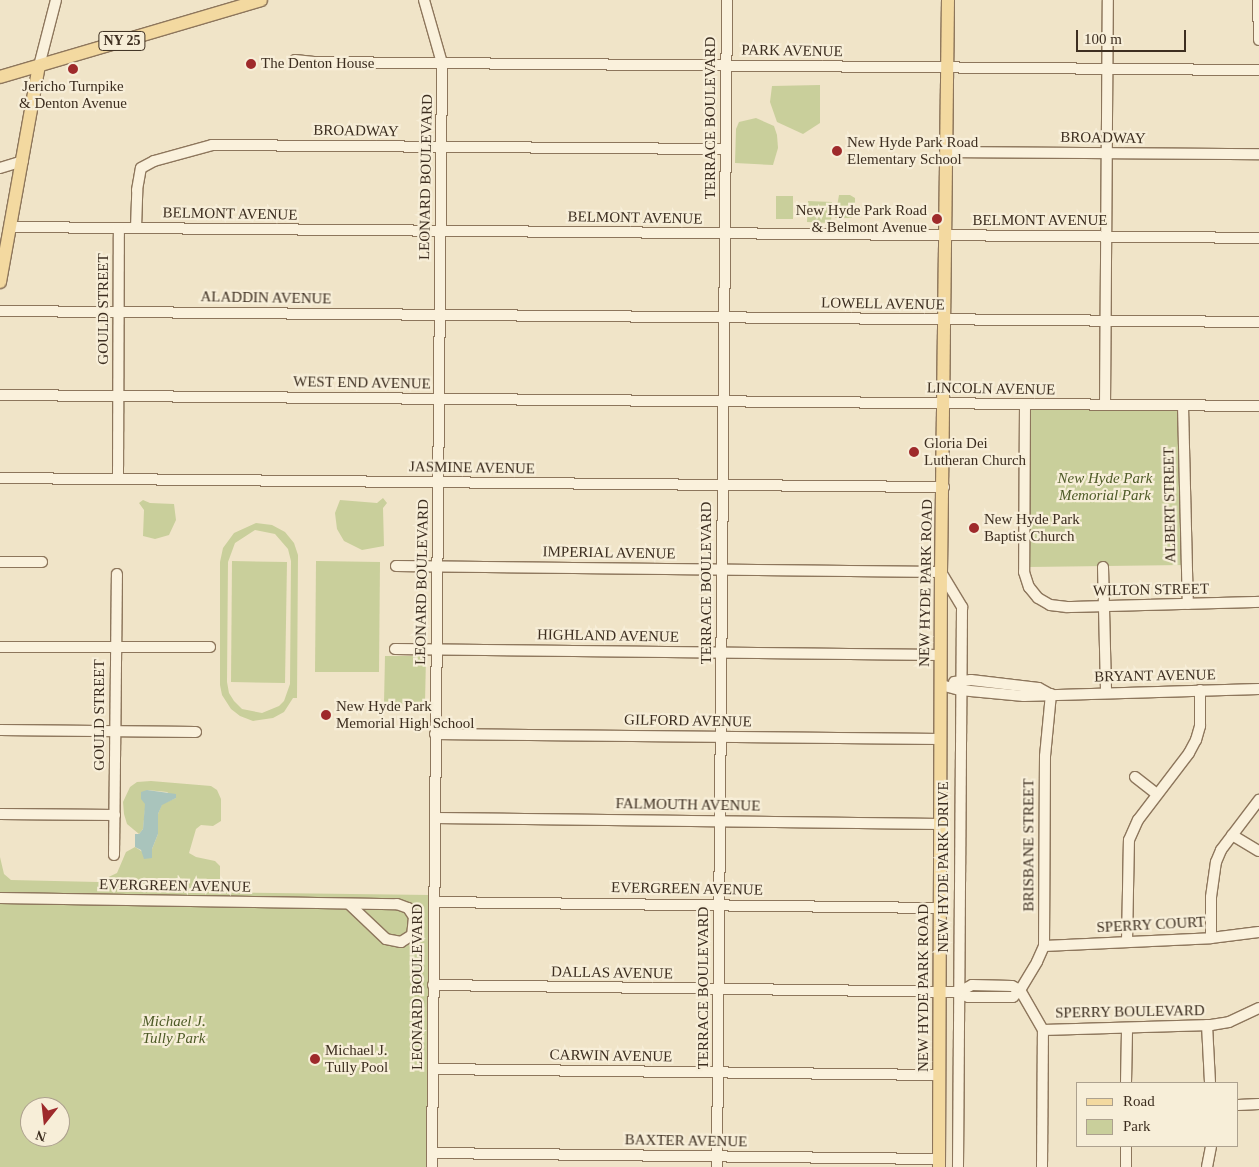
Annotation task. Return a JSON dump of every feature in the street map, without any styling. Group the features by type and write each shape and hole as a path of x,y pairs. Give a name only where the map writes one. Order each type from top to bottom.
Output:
{"main road":[{"name":"NY 25","path":"0,77 242,3 261,0"},
{"name":"NEW HYDE PARK ROAD","path":"939,1163 941,572 944,487 948,0"},
{"path":"0,282 3,255 11,227 39,66"}],"street":[{"path":"39,66 56,0"},
{"name":"LEONARD BOULEVARD","path":"424,0 442,63 432,1167"},
{"name":"TERRACE BOULEVARD","path":"717,1167 727,0"},
{"path":"1105,405 1108,0"},
{"path":"1258,0 1259,40"},
{"name":"PARK AVENUE","path":"295,60 726,66 1259,70"},
{"name":"BROADWAY","path":"136,228 137,190 141,168 154,161 197,148 223,145 726,149"},
{"name":"BROADWAY","path":"946,152 1259,154"},
{"path":"0,168 23,161"},
{"name":"BELMONT AVENUE","path":"11,227 1259,238"},
{"name":"GOULD STREET","path":"118,479 120,228"},
{"name":"ALADDIN AVENUE","path":"0,311 507,315"},
{"name":"LOWELL AVENUE","path":"507,315 1259,322"},
{"name":"WEST END AVENUE","path":"0,395 724,401"},
{"name":"LINCOLN AVENUE","path":"724,401 1259,406"},
{"name":"WILTON STREET","path":"1024,404 1024,572 1029,587 1038,598 1045,602 1067,607 1259,602"},
{"name":"ALBERT STREET","path":"1183,406 1188,604"},
{"name":"JASMINE AVENUE","path":"0,478 944,487"},
{"path":"0,562 42,562"},
{"name":"IMPERIAL AVENUE","path":"396,566 941,572"},
{"path":"1104,567 1106,693"},
{"name":"NEW HYDE PARK DRIVE","path":"941,572 962,607 958,1167"},
{"name":"GOULD STREET","path":"114,855 117,574"},
{"path":"0,647 210,647"},
{"name":"HIGHLAND AVENUE","path":"395,649 941,655"},
{"name":"BRYANT AVENUE","path":"941,685 1039,688 1051,694 1259,689"},
{"path":"1127,942 1129,840 1138,820 1189,753 1196,740 1200,726 1200,690"},
{"name":"BRISBANE STREET","path":"1020,990 1038,962 1044,946 1045,756 1051,694"},
{"path":"0,730 196,732"},
{"name":"GILFORD AVENUE","path":"436,734 941,739"},
{"path":"1135,777 1157,794"},
{"path":"1211,938 1213,871 1221,850 1259,800"},
{"path":"0,814 115,815"},
{"name":"FALMOUTH AVENUE","path":"435,818 940,824"},
{"path":"1232,835 1259,851"},
{"name":"EVERGREEN AVENUE","path":"0,898 349,904 404,906 408,908 414,917 412,935 400,942 386,939 349,904"},
{"name":"EVERGREEN AVENUE","path":"434,902 940,908"},
{"name":"SPERRY COURT","path":"1044,946 1211,938 1259,932"},
{"path":"940,992 959,992 972,985 1012,986 1020,990"},
{"name":"DALLAS AVENUE","path":"434,986 940,992"},
{"name":"SPERRY BOULEVARD","path":"1020,990 1043,1030 1126,1029 1207,1025 1229,1022 1259,1008"},
{"path":"1207,1025 1210,1082"},
{"path":"1126,1029 1126,1082"},
{"path":"1042,1167 1043,1030"},
{"name":"CARWIN AVENUE","path":"433,1069 940,1075"},
{"path":"1239,1105 1259,1104"},
{"path":"1126,1147 1126,1167"},
{"path":"1207,1167 1211,1147"},
{"name":"BAXTER AVENUE","path":"432,1153 718,1156 939,1163"}],"green space":[{"path":"820,85 820,123 803,134 777,122 770,102 772,86"},
{"path":"756,118 774,126 778,148 773,165 735,163 736,129 739,122"},
{"path":"839,195 850,195 855,198 855,205 852,206 852,218 835,218"},
{"path":"776,196 793,196 793,219 776,219"},
{"path":"808,201 832,202 831,223 807,222"},
{"name":"New Hyde Park Memorial Park","path":"1029,408 1181,408 1184,565 1029,567"},
{"path":"383,498 387,503 383,508 384,546 362,550 344,541 337,529 335,513 340,500 377,503"},
{"path":"143,500 150,503 174,504 176,520 169,535 155,539 143,536 144,510 139,503"},
{"path":"256,523 272,525 285,532 294,543 298,555 297,698 293,698 284,712 273,718 253,721 240,716 231,709 222,695 220,685 220,562 223,548 234,533","holes":["255,530 275,534 288,549 291,561 290,684 284,701 279,706 262,713 242,709 229,693 227,682 228,562 235,543"]},
{"path":"232,561 287,562 285,683 231,682"},
{"path":"316,561 380,562 379,672 315,672"},
{"path":"385,656 426,656 425,704 384,703"},
{"name":"Michael J. Tully Park","path":"151,781 211,786 217,790 221,799 221,821 213,826 201,825 196,829 189,853 196,857 215,861 220,866 220,886 204,892 430,895 426,1167 0,1167 0,857 4,874 11,880 98,882 117,873 126,852 135,847 152,858 152,849 158,834 158,814 162,804 176,798 167,792 147,790 143,829 139,834 127,824 124,814 123,802 130,787 137,782"}],"water":[{"path":"147,790 176,794 176,798 162,805 158,814 158,834 152,849 152,858 144,859 141,850 135,847 135,834 139,834 143,829 145,804 141,799 141,792"}],"place":[{"name":"The Denton House","path":"251,64"},
{"name":"Jericho Turnpike & Denton Avenue","path":"73,69"},
{"name":"New Hyde Park Road Elementary School","path":"837,151"},
{"name":"New Hyde Park Road & Belmont Avenue","path":"937,219"},
{"name":"Gloria Dei Lutheran Church","path":"914,452"},
{"name":"New Hyde Park Baptist Church","path":"974,528"},
{"name":"New Hyde Park Memorial High School","path":"326,715"},
{"name":"Michael J. Tully Pool","path":"315,1059"}]}
